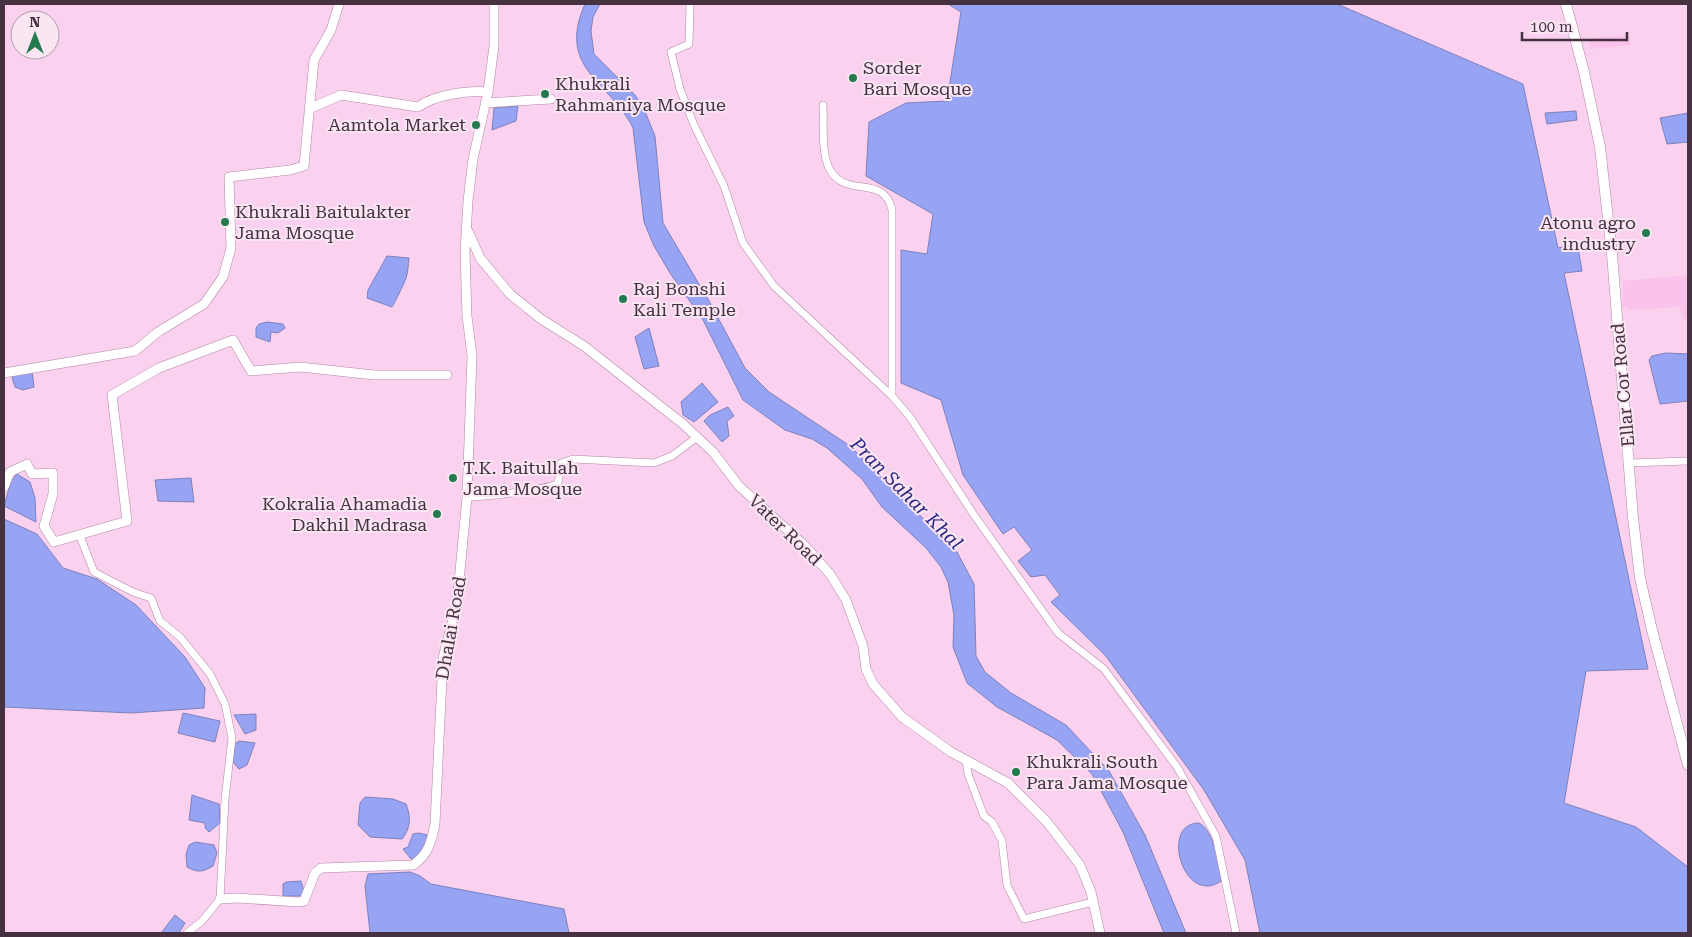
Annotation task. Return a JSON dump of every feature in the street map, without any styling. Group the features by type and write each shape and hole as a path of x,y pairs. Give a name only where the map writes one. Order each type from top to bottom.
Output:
{"main road":[{"name":"Ellar Cor Road","path":"1566,4 1584,72 1600,147 1612,254 1640,578 1652,630 1684,737 1688,765"}],"street":[{"path":"4,373 135,351 158,332 204,304 223,277 231,248 229,177 290,170 304,166 311,108 314,60 331,30 339,4"},
{"name":"Dhalai Road","path":"220,899 304,901 315,873 321,868 335,866 400,867 413,865 423,858 430,846 435,824 443,658 457,603 466,497 472,356 466,316 465,253 468,231 470,178 488,92 494,46 494,4"},
{"path":"690,4 688,44 672,52 680,89 694,125 724,186 743,243 774,286 892,396 910,417 974,515 1058,633 1104,669 1177,767 1216,836 1236,933"},
{"path":"311,108 341,95 418,107 429,99 456,95 471,90 488,92"},
{"path":"485,103 551,100"},
{"path":"823,104 824,146 829,166 839,180 850,186 874,189 885,194 889,199 892,210 892,396"},
{"name":"Vater Road","path":"468,231 480,258 510,294 541,319 584,346 658,402 725,465 739,486 804,545 830,574 846,600 863,646 866,669 883,697 902,717 966,759 1008,783 1047,822 1080,865 1093,902 1100,933"},
{"path":"4,487 10,472 27,464 32,474 53,473 53,494 44,526 54,542 128,521 112,395 159,368 233,340 251,371 300,367 374,374 447,375"},
{"path":"466,497 525,491 554,485 558,482 561,463 573,459 654,463 672,456 697,437"},
{"path":"1629,463 1688,461"},
{"path":"80,536 94,572 133,592 151,598 160,620 180,637 210,674 225,704 232,738 225,798 220,899 202,921 187,933"},
{"path":"966,759 968,774 984,816 992,822 1002,841 1007,885 1024,919 1093,902"}],"shaded area":[{"path":"1629,35 1630,45 1590,49 1590,38"},
{"path":"1688,275 1688,319 1683,319 1680,307 1632,310 1623,307 1623,281"}],"water":[{"path":"585,4 600,4 593,17 591,31 594,54 635,95 644,109 655,136 663,223 709,301 745,368 769,392 850,446 957,552 974,584 976,656 985,672 1011,693 1066,725 1109,771 1145,835 1186,933 1164,933 1123,832 1092,774 1057,740 997,707 967,683 953,647 954,615 948,582 941,567 926,548 882,507 862,479 827,448 812,439 785,430 743,400 703,320 670,273 654,246 644,222 633,128 623,112 590,73 581,59 577,44 578,26"},
{"path":"948,4 1337,4 1523,84 1558,248 1572,245 1578,247 1582,271 1564,273 1648,669 1586,671 1564,803 1636,827 1688,867 1688,933 1260,933 1245,860 1204,790 1105,655 1051,602 1060,595 1045,575 1031,577 1018,561 1032,550 1014,527 1003,534 963,475 941,400 901,383 901,250 927,254 933,214 866,176 869,122 906,103 947,101 961,12"},
{"path":"518,106 516,121 492,130 494,108"},
{"path":"1576,111 1577,120 1547,124 1545,113"},
{"path":"1688,113 1688,142 1667,144 1660,118"},
{"path":"387,256 409,258 406,278 392,307 367,298 368,290"},
{"path":"267,322 283,324 285,328 278,333 271,332 270,342 256,337 256,328 259,324"},
{"path":"649,328 659,366 644,369 635,337"},
{"path":"1666,353 1688,354 1688,401 1660,404 1649,360 1652,356"},
{"path":"32,371 34,387 23,390 15,387 13,374"},
{"path":"702,383 718,402 694,422 683,415 681,402"},
{"path":"728,407 734,416 727,421 729,436 722,442 704,421 710,415"},
{"path":"17,474 30,482 35,498 36,522 4,506 11,481"},
{"path":"191,478 194,502 158,501 155,480"},
{"path":"4,519 37,534 63,568 97,579 136,605 185,657 205,688 204,708 131,713 4,707"},
{"path":"183,713 220,721 215,742 178,733"},
{"path":"256,714 256,730 245,734 234,715"},
{"path":"239,741 255,743 247,765 239,769 232,761 235,744"},
{"path":"192,795 219,804 220,823 209,832 205,828 205,823 189,820"},
{"path":"365,797 393,799 406,804 409,822 407,831 402,839 370,837 358,825 360,803"},
{"path":"1199,823 1204,827 1212,841 1221,875 1221,881 1208,886 1196,883 1187,874 1181,862 1179,848 1180,836 1187,827"},
{"path":"413,834 427,835 427,845 415,859 411,859 403,849 408,847"},
{"path":"195,842 214,845 217,853 213,866 206,870 200,871 187,867 186,854 189,845"},
{"path":"410,872 431,884 564,909 569,933 370,933 365,886 368,874"},
{"path":"301,881 304,891 302,896 283,896 283,884"},
{"path":"175,915 185,923 179,933 161,933"}],"place":[{"name":"Sorder Bari Mosque","path":"853,78"},
{"name":"Khukrali Rahmaniya Mosque","path":"545,94"},
{"name":"Aamtola Market","path":"476,125"},
{"name":"Khukrali Baitulakter Jama Mosque","path":"225,222"},
{"name":"Atonu agro industry","path":"1646,233"},
{"name":"Raj Bonshi Kali Temple","path":"623,299"},
{"name":"T.K. Baitullah Jama Mosque","path":"453,478"},
{"name":"Kokralia Ahamadia Dakhil Madrasa","path":"437,514"},
{"name":"Khukrali South Para Jama Mosque","path":"1016,772"}],"water label":[{"name":"Pran Sahar Khal","path":"907,493"}]}
